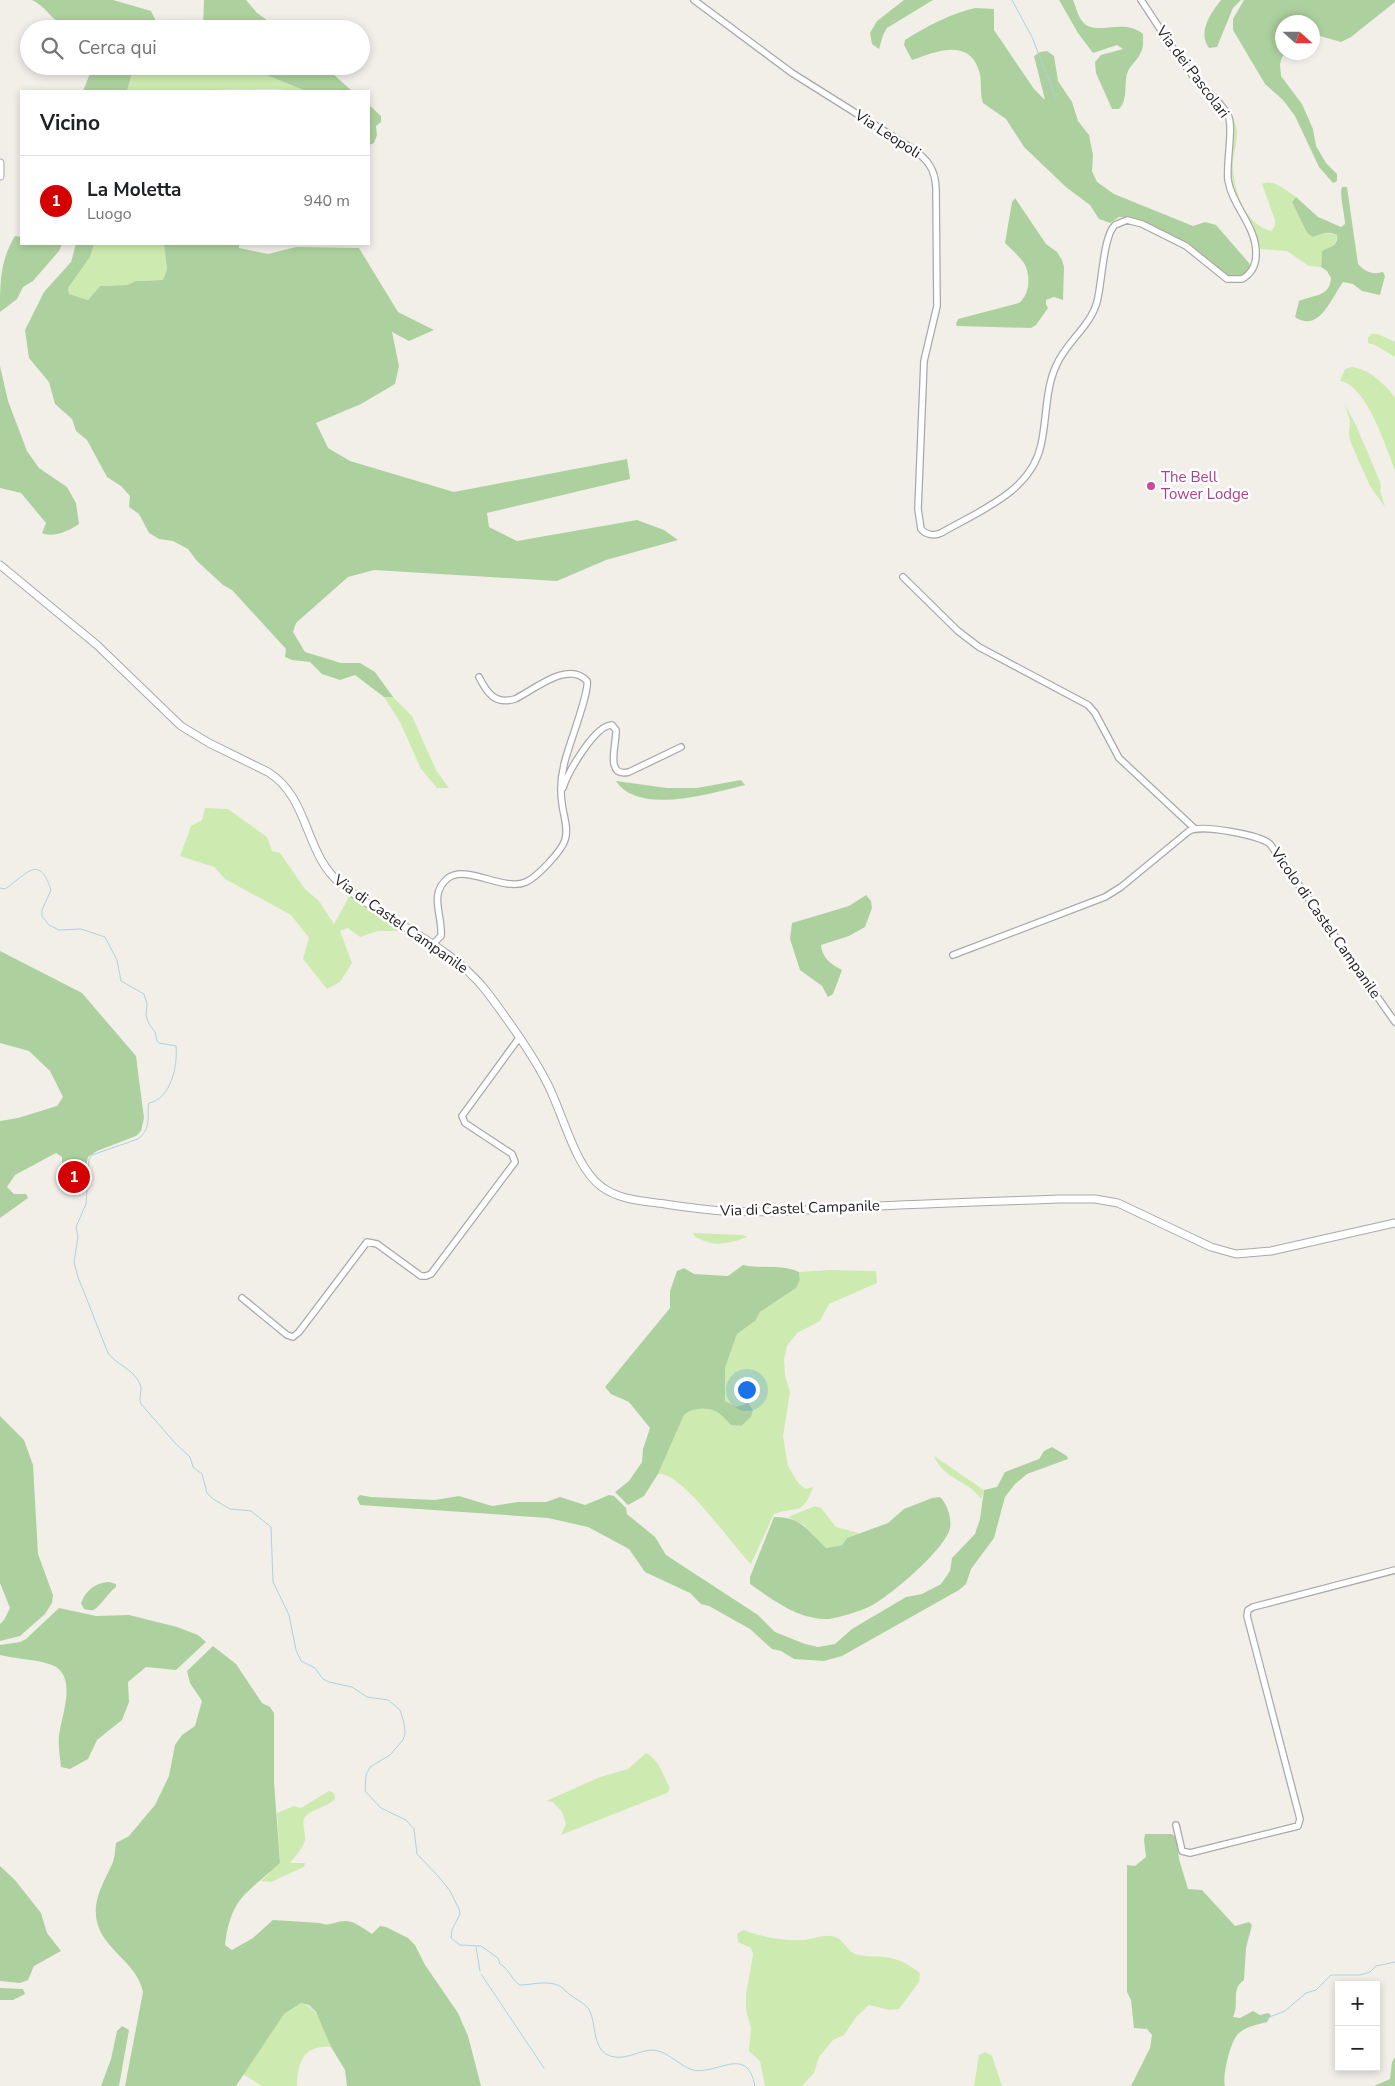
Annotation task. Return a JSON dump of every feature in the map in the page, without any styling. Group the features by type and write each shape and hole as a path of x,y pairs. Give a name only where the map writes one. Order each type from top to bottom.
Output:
{"street":[{"name":"Via Leopoli","path":"694,0 792,73 890,133 921,155 931,166 935,174 936,188 937,306 935,323 924,356 920,435"},
{"name":"Via dei Pascolari","path":"920,435 919,524 925,533 938,534 1004,497 1019,484 1033,465 1041,445 1052,375 1064,351 1094,311 1100,289 1108,237 1114,225 1127,220 1142,224 1186,246 1230,280 1242,279 1253,269 1256,255 1255,243 1232,195 1228,181 1227,164 1231,128 1230,118 1218,101 1192,74 1140,0"},
{"path":"0,163 0,176"},
{"name":"Via di Castel Campanile","path":"0,565 101,649 178,724 204,741 268,772 280,781 296,802 317,854 332,876 361,900 464,967 476,979 518,1038 548,1085 586,1172 607,1190 634,1200 740,1212 1041,1199 1098,1199 1127,1207 1218,1250 1241,1254 1271,1251 1395,1223"},
{"path":"903,577 953,626 978,647 1088,705 1095,713 1119,758 1194,828 1105,897 953,954"},
{"path":"432,945 441,936 437,911 438,898 443,884 449,878 463,874 500,883 522,883 536,876 557,852 563,844 566,832 561,795 563,768 587,693 586,681 578,675 566,674 508,701 498,700 491,696 479,677"},
{"path":"561,795 566,779 577,761 595,736 607,726 612,725 616,730 613,764 617,770 622,772 629,772 680,747"},
{"name":"Vicolo di Castel Campanile","path":"1194,828 1260,838 1269,842 1395,1022"},
{"path":"242,1298 293,1337 300,1332 367,1242 376,1244 420,1275 424,1277 430,1275 515,1162 512,1154 465,1123 462,1116 518,1038"},
{"path":"1176,1825 1181,1849 1188,1853 1298,1826 1300,1820 1247,1616 1248,1610 1253,1607 1395,1570"}],"green space":[{"path":"32,0 113,0 151,11 156,20 55,20"},
{"path":"204,0 246,0 257,13 267,20 203,20"},
{"path":"904,0 933,0 887,28 879,49 872,44 870,33 877,21"},
{"path":"1059,0 1073,0 1080,17 1088,26 1095,28 1127,27 1143,34 1142,49 1139,57 1128,71 1125,97 1119,109 1112,109 1096,73 1095,62 1101,55 1123,49 1117,45 1093,53 1078,33"},
{"path":"1221,0 1241,0 1233,8 1217,47 1209,48 1204,36 1205,29 1213,11"},
{"path":"1244,0 1395,0 1395,2 1351,37 1341,42 1320,36 1320,15 1275,15 1275,60 1281,60 1281,76 1302,104 1313,129 1316,146 1326,163 1337,174 1337,181 1333,183 1319,167 1295,116 1283,100 1265,84 1233,30 1233,19"},
{"path":"975,8 994,9 994,30 1034,89 1045,100 1034,56 1040,52 1047,51 1054,56 1058,81 1072,102 1078,121 1089,135 1093,155 1092,171 1097,182 1114,194 1193,226 1205,222 1216,225 1249,263 1251,269 1243,276 1237,278 1226,276 1188,243 1130,217 1119,217 1110,223 1099,219 1090,205 1067,188 1024,147 1006,119 983,103 978,68 973,59 966,53 958,50 940,51 912,60 904,45 905,40 939,21"},
{"path":"89,75 131,75 127,90 83,90"},
{"path":"131,75 266,75 304,90 272,89 127,90"},
{"path":"266,75 334,75 351,90 304,90"},
{"path":"370,106 381,116 381,122 376,126 377,135 374,143 370,145"},
{"path":"1231,112 1237,130 1233,161 1235,185 1242,205 1254,222 1271,231 1275,226 1275,220 1262,184 1275,184 1296,197 1292,202 1307,233 1313,237 1324,232 1337,235 1336,242 1321,257 1321,267 1309,266 1287,251 1259,249 1253,231 1232,189 1229,171 1234,128 1228,113"},
{"path":"1342,187 1347,187 1358,264 1366,271 1373,273 1383,272 1385,276 1380,295 1362,291 1353,284 1343,282 1324,312 1311,321 1304,321 1295,317 1299,301 1320,294 1328,289 1331,278 1327,271 1321,267 1322,251 1331,247 1337,241 1337,235 1325,233 1313,237 1307,233 1292,202 1296,197 1318,217 1341,227 1345,224 1341,194"},
{"path":"1015,198 1046,244 1057,252 1062,260 1064,267 1063,300 1054,297 1046,300 1048,308 1036,325 1031,328 957,326 958,319 1019,303 1025,295 1028,273 1024,263 1005,243 1012,202"},
{"path":"15,236 20,237 20,245 62,245 59,251 33,281 23,287 17,299 0,312 2,272 10,245"},
{"path":"76,245 94,245 90,257 68,288 69,294 88,300 100,286 127,285 136,281 163,280 167,269 164,245 239,245 239,248 268,254 296,247 359,248 398,312 434,330 409,341 392,332 399,366 395,384 361,404 316,423 328,448 350,461 454,492 627,459 630,479 487,513 489,527 517,541 637,520 664,530 678,540 606,560 557,581 374,570 348,577 296,623 293,632 305,652 341,663 360,663 375,672 393,697 384,697 355,675 340,680 322,674 310,662 292,660 285,657 286,649 232,590 223,585 197,561 188,549 173,541 159,539 149,533 139,514 129,507 130,496 121,486 107,477 87,440 76,431 72,419 55,404 49,382 29,358 25,330 44,292 71,262"},
{"path":"94,245 164,245 167,269 163,280 136,281 127,285 100,286 88,300 69,294 68,288 90,257"},
{"path":"1371,334 1378,334 1395,342 1395,357 1368,343 1368,338"},
{"path":"0,366 8,401 27,451 39,468 67,487 76,503 79,524 66,531 51,535 42,533 46,523 21,493 0,488"},
{"path":"1352,367 1371,374 1395,397 1395,470 1381,433 1367,405 1350,385 1340,381 1345,369"},
{"path":"1345,405 1356,425 1380,482 1380,490 1385,507 1370,486 1350,441 1350,421"},
{"path":"384,697 393,697 412,716 436,770 449,788 437,788 421,769 400,722"},
{"path":"741,780 745,785 714,793 658,800 641,798 627,792 616,781 667,788 697,788"},
{"path":"205,808 228,809 267,837 272,851 280,853 305,889 319,901 334,924 348,899 348,893 403,931 378,931 360,937 348,928 340,931 352,963 340,982 327,989 303,959 309,938 291,915 225,879 214,867 180,856 191,826 202,820"},
{"path":"866,895 871,901 872,908 865,927 849,936 821,945 823,954 828,960 842,970 833,994 828,997 822,986 800,970 790,939 792,923 849,906"},
{"path":"0,951 82,993 136,1056 144,1118 141,1131 136,1136 97,1151 88,1157 83,1182 79,1173 62,1171 62,1157 56,1153 15,1175 7,1187 14,1194 26,1194 28,1198 0,1218 0,1121 18,1118 57,1106 63,1097 50,1071 29,1051 0,1043"},
{"path":"693,1233 743,1235 748,1237 721,1244 701,1240 694,1236"},
{"path":"743,1265 779,1267 792,1270 799,1272 800,1280 796,1288 760,1312 755,1321 737,1334 725,1368 725,1401 736,1407 748,1403 753,1410 751,1417 741,1426 731,1425 721,1415 709,1409 697,1409 684,1415 658,1474 644,1496 628,1505 615,1492 629,1481 642,1462 643,1449 650,1428 629,1402 611,1394 605,1387 670,1308 670,1291 677,1271 684,1268 694,1274 728,1276"},
{"path":"830,1270 876,1271 877,1283 829,1304 820,1321 797,1333 787,1346 784,1360 785,1375 790,1392 783,1436 788,1466 799,1484 806,1489 813,1487 806,1503 802,1506 774,1514 751,1564 707,1512 680,1484 668,1476 658,1474 684,1415 687,1413 697,1409 714,1410 731,1425 741,1426 736,1407 725,1401 725,1368 737,1334 755,1321 760,1312 796,1288 800,1280 799,1272"},
{"path":"0,1416 24,1440 33,1465 38,1554 53,1595 52,1603 45,1614 20,1636 0,1641 0,1624 10,1608 0,1583"},
{"path":"1052,1447 1067,1456 1068,1459 1027,1474 1015,1484 1005,1497 994,1538 971,1569 966,1584 959,1590 842,1656 824,1661 794,1659 781,1651 772,1649 750,1629 709,1606 701,1604 690,1593 645,1572 629,1549 588,1527 548,1518 360,1505 357,1498 360,1495 435,1500 459,1496 492,1506 518,1502 546,1502 560,1497 585,1505 609,1495 614,1496 626,1508 627,1514 655,1537 666,1555 758,1615 775,1632 818,1647 835,1644 852,1629 906,1597 922,1594 941,1584 950,1571 952,1558 975,1534 980,1519 984,1490 997,1487 1005,1472 1039,1459 1044,1451"},
{"path":"934,1456 984,1490 981,1499 969,1487 944,1470"},
{"path":"940,1497 947,1507 950,1516 950,1528 946,1537 915,1572 889,1594 869,1607 829,1619 807,1616 787,1608 750,1584 750,1577 774,1517 783,1517 798,1522 809,1530 826,1548 842,1545 847,1538 888,1523 904,1509 932,1498"},
{"path":"815,1506 821,1508 836,1527 859,1533 847,1538 842,1545 825,1548 804,1525 788,1517"},
{"path":"109,1582 116,1584 116,1587 95,1609 84,1609 81,1603 89,1590 96,1585"},
{"path":"59,1608 96,1616 129,1615 177,1627 198,1635 206,1642 176,1670 146,1667 128,1682 129,1702 122,1720 97,1740 88,1759 70,1769 61,1767 59,1748 59,1736 66,1696 64,1676 58,1669 49,1664 0,1655 0,1645 20,1642 26,1639"},
{"path":"213,1646 236,1664 262,1703 270,1707 274,1713 274,1782 280,1863 242,1897 231,1916 225,1945 232,1950 253,1938 273,1920 327,1924 349,1921 372,1934 380,1926 408,1938 415,1945 425,1965 458,2013 468,2036 481,2086 347,2086 345,2070 331,2047 316,2012 309,2005 301,2003 284,2014 236,2086 125,2086 143,1992 139,1980 132,1970 107,1942 101,1932 97,1920 97,1900 113,1862 116,1843 129,1836 155,1805 169,1776 175,1745 182,1735 195,1726 202,1701 190,1683 187,1671"},
{"path":"646,1753 654,1759 660,1768 670,1788 667,1793 561,1835 566,1824 562,1812 553,1802 546,1801 600,1777 628,1769"},
{"path":"329,1791 334,1793 335,1799 311,1812 304,1819 305,1840 301,1849 290,1863 305,1863 304,1867 271,1882 261,1881 280,1863 277,1813 294,1806 301,1808"},
{"path":"1145,1834 1172,1834 1177,1838 1179,1859 1188,1889 1202,1890 1235,1926 1249,1922 1252,1925 1246,1948 1244,1980 1237,1988 1236,2007 1233,2017 1240,2018 1253,2011 1260,2015 1268,2013 1271,2015 1267,2022 1244,2029 1235,2038 1226,2067 1225,2086 1131,2086 1150,2048 1152,2035 1147,2029 1134,2028 1131,2000 1127,1992 1127,1865 1135,1866 1146,1857"},
{"path":"0,1866 15,1880 41,1913 47,1933 61,1951 34,1966 28,1980 20,1983 0,1981"},
{"path":"743,1930 766,1937 788,1940 835,1937 858,1955 886,1957 904,1963 920,1973 919,1982 899,2009 889,2010 869,2005 857,2016 844,2035 833,2040 819,2057 814,2073 802,2086 765,2086 760,2061 749,2051 751,2028 746,2010 746,1995 753,1954 751,1948 738,1942 737,1934"},
{"path":"0,1988 23,1989 25,1994 13,2000 0,2000"},
{"path":"301,2003 313,2010 317,2015 331,2047 322,2047 308,2052 301,2063 297,2086 262,2086 243,2074 284,2014"},
{"path":"122,2026 129,2030 119,2086 101,2086 111,2059 117,2031"},
{"path":"985,2052 992,2056 1002,2086 974,2086 979,2055"},
{"path":"1395,2057 1395,2086 1374,2086 1390,2079 1392,2062"}],"waterway":[{"path":"1012,0 1032,37 1056,98"},
{"path":"0,888 5,889 31,870 42,872 51,890 42,910 42,916 49,925 59,930 81,929 105,937 117,960 121,981 144,994 147,1004 146,1016 155,1032 157,1041 176,1046 176,1062 172,1080 163,1095 149,1103 148,1121 143,1135 138,1139 92,1155 89,1159 86,1204 76,1227 78,1237 74,1262 78,1277 108,1353 137,1379 141,1386 141,1404 175,1443 190,1457 193,1467 202,1474 207,1493 230,1509 251,1511 271,1527 273,1582 289,1615 296,1650 301,1661 315,1668 323,1679 329,1682 352,1687 367,1697 388,1700 400,1710 404,1723 405,1734 403,1740 390,1755 370,1767 366,1775 365,1791 381,1808 406,1820 414,1829 417,1854 450,1891 459,1909 460,1914 452,1930 451,1938 460,1945 481,1946 498,1958 500,1964 520,1985 550,1983 562,1988 584,2004 591,2014 598,2044 607,2055 620,2057 653,2050 664,2053 693,2070 712,2069 730,2064 738,2064 745,2066 751,2073 755,2086"},
{"path":"476,1947 480,1971"},
{"path":"1262,2020 1285,2011 1306,1993 1316,1990 1331,1975 1360,1975 1370,1972 1376,1966 1395,1962"},
{"path":"481,1974 544,2068"}],"place":[{"name":"The Bell Tower Lodge","path":"1151,486"},
{"name":"La Moletta","path":"74,1177"}]}
